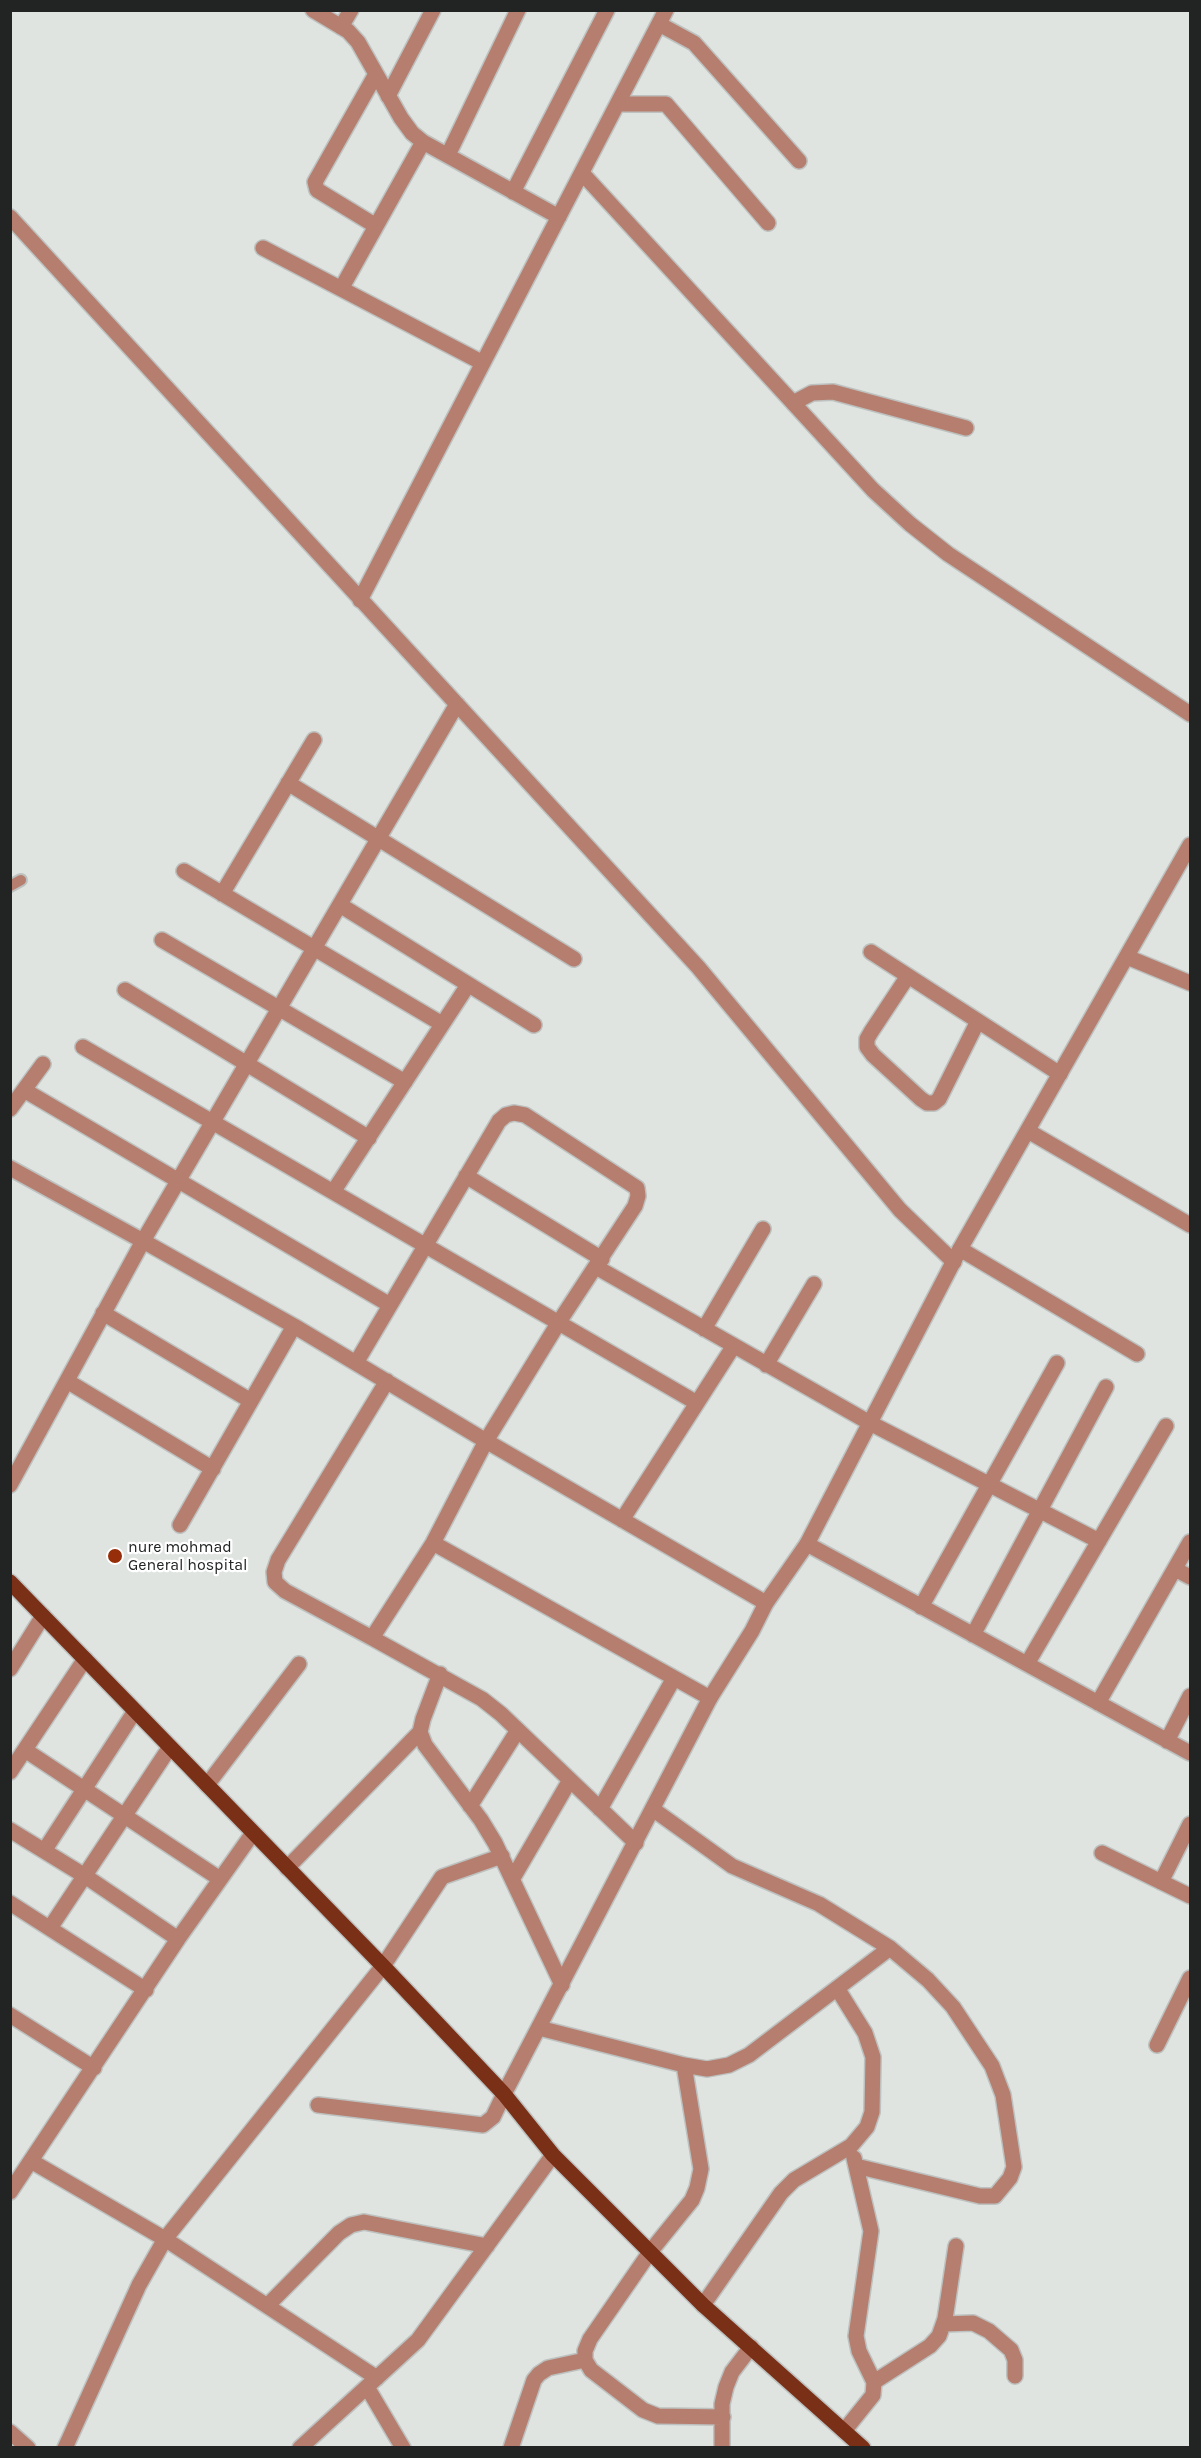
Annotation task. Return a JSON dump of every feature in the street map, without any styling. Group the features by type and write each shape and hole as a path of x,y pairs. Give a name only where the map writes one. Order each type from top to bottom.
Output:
{"main road":[{"path":"10,1582 383,1966 504,2094 553,2154 703,2305 863,2448"}],"street":[{"path":"313,10 342,27 358,42 412,133 423,142 559,217"},
{"path":"342,27 351,10"},
{"path":"388,96 433,10"},
{"path":"447,155 519,10"},
{"path":"513,192 607,10"},
{"path":"360,600 663,17 694,43 799,161"},
{"path":"376,74 315,182 316,190 376,226"},
{"path":"618,104 666,104 768,223"},
{"path":"341,289 423,142"},
{"path":"582,173 873,490 948,554 1191,714"},
{"path":"10,217 698,967 900,1210 957,1256 1137,1354"},
{"path":"263,248 483,363"},
{"path":"793,403 812,393 833,392 966,428"},
{"path":"10,1485 178,1181 458,704"},
{"path":"222,894 314,740"},
{"path":"288,783 574,959"},
{"path":"318,2105 483,2125 493,2117 710,1698 752,1631 766,1603 807,1544 957,1256 1191,845"},
{"path":"184,871 442,1024"},
{"path":"340,905 534,1025"},
{"path":"162,940 405,1082"},
{"path":"871,952 1060,1074"},
{"path":"1127,957 1191,983"},
{"path":"908,976 871,1032 867,1039 867,1047 921,1099 934,1103 939,1099 978,1021"},
{"path":"333,1192 468,984"},
{"path":"125,990 369,1138"},
{"path":"83,1047 697,1402"},
{"path":"10,1109 42,1064"},
{"path":"24,1090 390,1305"},
{"path":"356,1363 499,1121 506,1115 514,1113 525,1115 637,1188 638,1196 635,1206 559,1322 486,1441 433,1543 372,1638"},
{"path":"1028,1131 1191,1225"},
{"path":"10,1168 294,1326 486,1441 766,1603"},
{"path":"466,1176 733,1347 870,1423 1099,1541"},
{"path":"704,1329 764,1228"},
{"path":"765,1365 814,1284"},
{"path":"103,1313 251,1401"},
{"path":"180,1525 294,1326"},
{"path":"622,1520 733,1347"},
{"path":"921,1606 1057,1363"},
{"path":"67,1381 213,1468"},
{"path":"387,1381 278,1560 274,1572 275,1582 285,1592 440,1674 482,1699 518,1730 636,1843"},
{"path":"973,1635 1106,1387"},
{"path":"1027,1664 1166,1426"},
{"path":"1098,1703 1191,1542"},
{"path":"433,1543 710,1698"},
{"path":"807,1544 1191,1753"},
{"path":"1175,1569 1191,1577"},
{"path":"10,1669 44,1616"},
{"path":"10,1772 85,1659"},
{"path":"207,1785 299,1664"},
{"path":"287,1868 420,1732 440,1674"},
{"path":"600,1809 674,1678"},
{"path":"1167,1741 1191,1696"},
{"path":"44,1851 135,1711"},
{"path":"470,1806 518,1730"},
{"path":"420,1732 425,1745 470,1806 502,1856 562,1985"},
{"path":"50,1928 170,1747"},
{"path":"25,1750 220,1879"},
{"path":"513,1878 570,1780"},
{"path":"654,1810 732,1866 819,1904 890,1948 928,1980 953,2007 992,2066 1003,2095 1014,2167 1010,2178 995,2196 980,2196 856,2166"},
{"path":"1161,1882 1191,1824"},
{"path":"10,1830 85,1876 178,1939"},
{"path":"11,2190 178,1939 253,1833"},
{"path":"1102,1853 1191,1896"},
{"path":"65,2448 139,2285 165,2239 383,1966 442,1877 502,1856"},
{"path":"10,1903 146,1990"},
{"path":"539,2028 684,2065 707,2069 729,2065 739,2060 890,1948"},
{"path":"1157,2045 1191,1978"},
{"path":"703,2305 781,2193 794,2180 851,2146 867,2127 872,2112 873,2057 865,2033 837,1988"},
{"path":"10,2015 94,2068"},
{"path":"684,2065 701,2169 692,2200 650,2252 590,2339 585,2351 585,2360 591,2370 643,2410 658,2416 723,2417"},
{"path":"844,2431 873,2395 874,2382 859,2351 856,2336 871,2231 851,2146"},
{"path":"300,2448 418,2340 553,2154"},
{"path":"31,2161 165,2239 267,2306 372,2382 403,2448"},
{"path":"267,2306 339,2233 351,2225 364,2222 487,2246"},
{"path":"874,2382 930,2346 939,2336 944,2324 956,2246"},
{"path":"944,2324 973,2323 989,2331 1011,2350 1015,2360 1015,2376"},
{"path":"722,2448 726,2387 732,2372 751,2347"},
{"path":"512,2448 534,2380 548,2368 585,2360"},
{"path":"10,2432 28,2448"}],"lane":[{"path":"10,886 21,880"}],"place":[{"name":"nure mohmad General hospital","path":"115,1556"}]}
